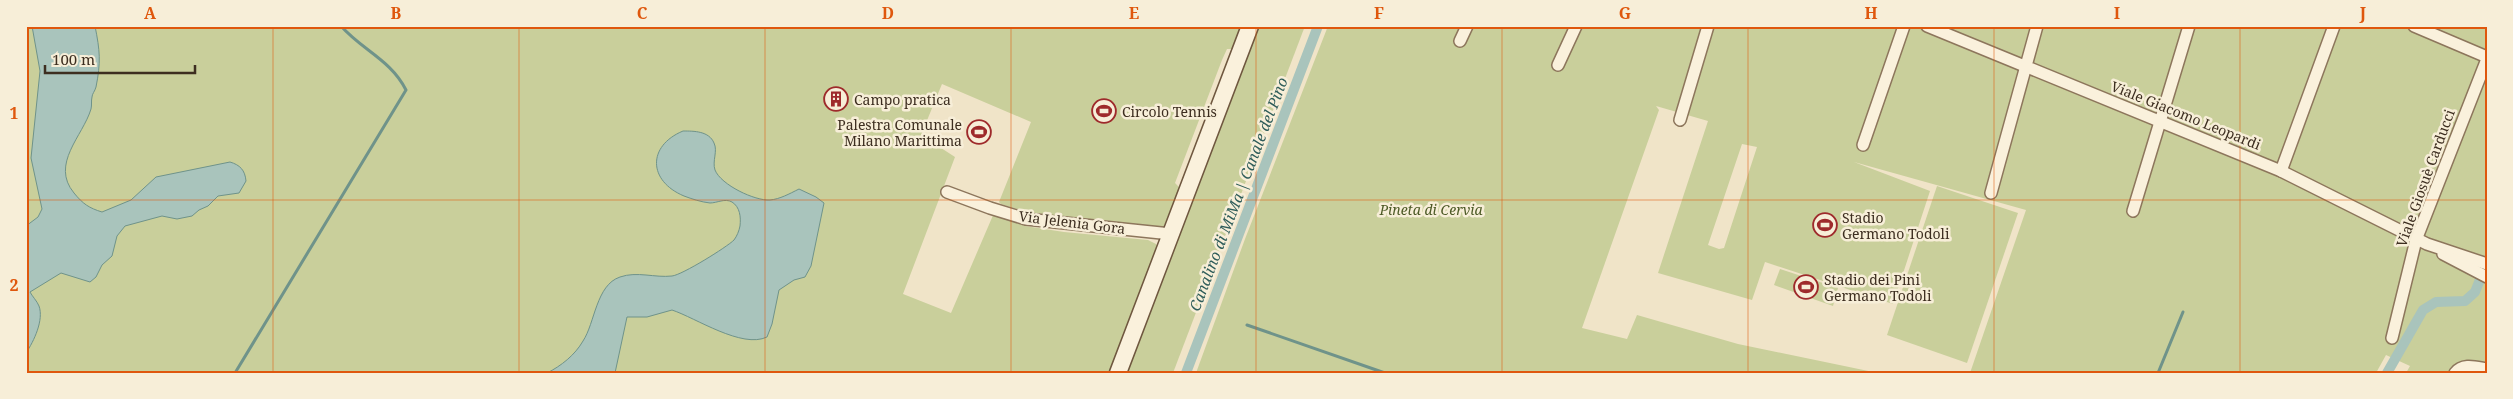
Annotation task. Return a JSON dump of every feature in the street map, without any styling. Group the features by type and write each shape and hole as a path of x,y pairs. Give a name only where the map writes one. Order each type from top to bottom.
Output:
{"street":[{"path":"1118,373 1250,26"},
{"path":"1460,41 1467,26"},
{"path":"1558,65 1576,26"},
{"path":"1680,120 1708,26"},
{"path":"1863,145 1904,26"},
{"name":"Viale Giacomo Leopardi","path":"1927,26 2161,120 2281,171 2421,242 2471,271 2487,277"},
{"path":"1991,193 2025,66 2038,26"},
{"path":"2133,212 2190,26"},
{"path":"2281,171 2334,26"},
{"path":"2414,26 2487,58"},
{"name":"Viale Giosuè Carducci","path":"2392,338 2421,242 2487,58"},
{"name":"Via Jelenia Gora","path":"947,192 1026,219 1171,234"},
{"name":"Viale Giacomo Leopardi","path":"2421,242 2482,262"},
{"path":"2455,373 2459,368 2469,366 2487,369"}],"green space":[{"path":"26,26 1243,26 1232,49 1227,49 1222,60 1175,183 1180,188 1163,228 1051,215 1001,204 999,202 1031,122 942,84 921,135 955,157 903,294 951,313 994,213 1025,226 1064,232 1148,240 1156,244 1159,249 1110,373 26,373"},
{"path":"1259,26 1305,26 1173,373 1124,373"},
{"name":"Pineta di Cervia","path":"1328,26 2487,26 2487,373 2406,373 2410,366 2386,355 2376,373 1970,373 2026,210 1854,162 1930,191 1893,304 1765,262 1752,300 1658,273 1708,121 1656,106 1659,110 1582,328 1627,339 1637,315 1738,344 1878,373 1196,373 1245,239","holes":["1742,144 1757,147 1724,248 1719,249 1708,245"]},
{"path":"1937,186 2018,213 1967,363 1887,335"},
{"name":"Stadio dei Pini Germano Todoli","path":"1780,269 1838,288 1833,306 1774,285"}],"water":[{"path":"32,26 95,26 99,56 96,87 92,96 91,109 70,150 65,171 74,193 86,205 102,212 131,200 156,177 230,162 241,168 246,181 239,193 218,196 208,206 192,216 177,219 162,216 125,226 117,236 112,256 102,265 96,277 90,282 61,273 30,292 39,306 40,318 35,337 26,353 26,226 38,217 42,209 31,158 40,71"},
{"path":"683,131 701,132 712,139 715,149 715,170 718,176 739,191 756,198 770,200 799,189 824,203 811,266 805,277 794,280 779,290 772,324 767,337 757,340 732,336 672,310 647,317 627,317 615,373 547,373 567,360 580,346 601,296 612,281 626,275 672,276 714,254 730,244 736,237 740,228 740,219 735,204 727,200 707,203 684,196 672,190 658,173 656,164 658,154 663,145 671,137"}],"waterway":[{"path":"235,373 406,90 400,80 384,63 341,26"},
{"name":"Canalino di MiMa | Canale del Pino","path":"1186,373 1318,26"},
{"path":"2387,373 2423,310 2436,302 2465,301 2475,292 2485,267"},
{"path":"2158,373 2183,312"},
{"path":"1247,325 1385,373"}],"place":[{"name":"Campo pratica","path":"836,99"},
{"name":"Circolo Tennis","path":"1104,111"},
{"name":"Palestra Comunale Milano Marittima","path":"979,132"},
{"name":"Stadio Germano Todoli","path":"1825,225"},
{"name":"Stadio dei Pini Germano Todoli","path":"1806,287"}]}
